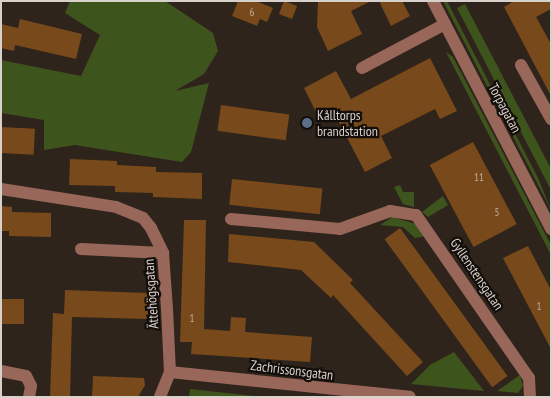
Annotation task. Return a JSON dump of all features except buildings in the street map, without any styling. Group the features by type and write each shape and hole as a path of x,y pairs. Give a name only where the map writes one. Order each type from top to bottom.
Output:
{"street":[{"name":"Torpagatan","path":"433,1 551,229"},
{"path":"362,68 445,24"},
{"path":"521,65 551,119"},
{"name":"Ättehögsgatan","path":"1,189 116,207 143,218 163,253 170,372 160,397"},
{"name":"Gyllenstensgatan","path":"231,219 340,229 396,210 416,215 529,378 530,397"},
{"path":"81,249 163,253"},
{"path":"1,371 26,376 31,386 29,397"},
{"name":"Zachrissonsgatan","path":"170,372 410,397"}],"green space":[{"path":"70,1 165,1 213,33 218,51 204,74 175,91 209,83 191,152 182,162 75,145 44,150 44,120 1,113 1,60 81,76 100,35 65,13"},
{"path":"443,1 447,1 538,178 551,210"},
{"path":"465,4 551,169 551,190 457,8"},
{"path":"446,52 453,57 551,245 551,255"},
{"path":"400,185 403,192 414,192 414,207 403,204 394,187"},
{"path":"443,196 448,205 428,217 422,212"},
{"path":"392,217 416,224 426,236 415,238 403,227 380,225"},
{"path":"454,352 484,391 411,384 430,365"},
{"path":"520,375 523,386 518,393 497,391"},
{"path":"190,389 263,397 189,397"}],"place":[{"name":"Kålltorps brandstation","path":"307,123"}]}
